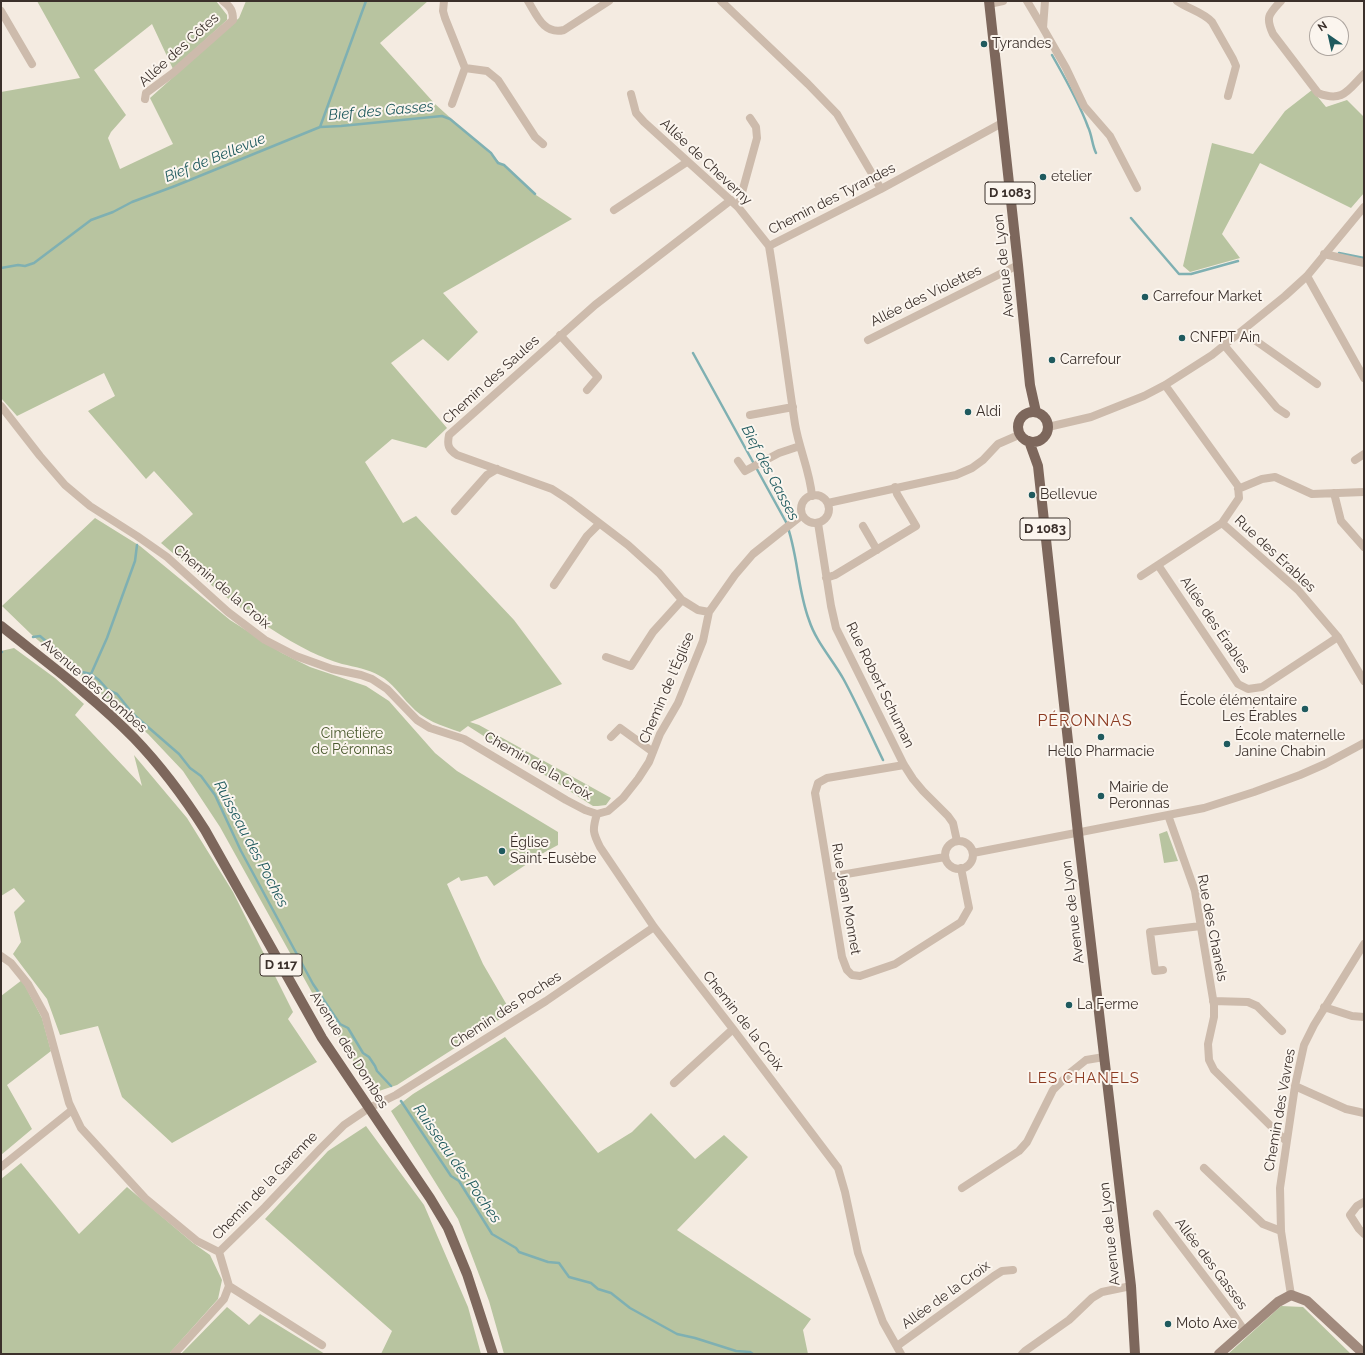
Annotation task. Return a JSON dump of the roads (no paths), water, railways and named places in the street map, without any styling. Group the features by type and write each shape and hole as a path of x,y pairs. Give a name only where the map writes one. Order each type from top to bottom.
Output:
{"main road":[{"name":"Avenue de Lyon","path":"989,3 1030,385 1036,412"},
{"name":"Avenue de Lyon","path":"1025,415 1030,385"},
{"path":"1036,412 1046,419 1048,427 1045,435 1034,441 1024,438 1020,434 1019,424 1025,415 1036,412"},
{"name":"Avenue de Lyon","path":"1034,441 1040,453 1038,466 1078,833 1131,1286 1135,1354"},
{"name":"Avenue des Dombes","path":"1,626 112,716 168,776 191,808 205,830 322,1038 430,1198 448,1228 467,1274 493,1354"}],"street":[{"name":"Allée des Côtes","path":"145,99 146,93 173,73 233,20 233,12 223,1"},
{"path":"444,1 443,11 445,18 465,68 452,104"},
{"path":"528,1 546,28 552,31 564,30 609,1"},
{"path":"721,1 808,84 837,114 882,188"},
{"path":"989,3 1003,1"},
{"path":"1027,1 1066,68 1084,106 1110,136 1137,188"},
{"path":"1043,28 1045,1"},
{"path":"1177,1 1208,18 1212,22 1233,59 1236,66 1228,96"},
{"path":"1281,1 1270,13 1268,24 1273,34 1318,93 1329,98 1341,96 1364,74"},
{"path":"1,11 32,64"},
{"path":"465,68 487,71 498,80 535,137 543,144"},
{"name":"Allée de Cheverny","path":"631,94 636,113 644,122 731,200 769,246"},
{"path":"738,207 757,138 756,127 750,118"},
{"name":"Chemin des Tyrandes","path":"812,496 811,484 795,426 779,306 769,246 882,188 1002,123"},
{"path":"614,210 687,162"},
{"name":"Chemin des Saules","path":"709,612 698,610 682,600 659,573 628,545 569,500 552,489 457,455 450,450 447,444 450,435 560,335 595,305 731,200"},
{"path":"1048,427 1091,417 1144,396 1165,385 1212,354 1284,297 1307,276 1364,207"},
{"path":"1324,254 1364,263"},
{"name":"Allée des Violettes","path":"868,340 1018,265"},
{"path":"1307,276 1364,378"},
{"path":"1242,331 1317,384"},
{"path":"560,335 598,377 588,390"},
{"path":"1224,345 1277,408 1286,414"},
{"path":"1165,385 1238,486 1238,489 1262,479 1275,477 1312,494 1364,492"},
{"name":"Chemin de la Croix","path":"1,406 65,485 90,506 138,536 167,557 228,612 265,640 296,656 332,669 361,675 372,679 386,689 417,720 430,728 464,739 566,800 585,810 597,814 594,824 594,835 600,847 654,927 838,1168 845,1192 858,1253 883,1322 899,1350"},
{"path":"750,415 793,407"},
{"path":"828,503 956,475 972,468 983,460 998,444 1020,434"},
{"path":"738,461 746,471 779,453 800,446"},
{"path":"1355,460 1364,454"},
{"path":"455,511 488,475 497,469"},
{"path":"826,578 835,575 916,526 895,488"},
{"name":"Rue des Érables","path":"1238,489 1239,498 1222,523 1298,590 1338,637 1364,681"},
{"path":"1334,493 1341,520 1364,547"},
{"path":"808,497 821,497 828,503 829,512 822,522 808,522 802,515 802,503 808,497"},
{"name":"Chemin de l'Église","path":"597,814 608,811 623,798 649,762 660,734 678,702 703,641 709,612 735,575 753,554 802,515"},
{"name":"Rue Robert Schuman","path":"818,523 826,578 836,628 904,765 913,779 953,823 957,841"},
{"path":"1141,576 1222,523"},
{"path":"554,585 587,536 599,524"},
{"path":"863,526 877,550"},
{"name":"Allée des Érables","path":"1158,565 1238,684 1248,689 1262,687 1338,637"},
{"path":"606,657 631,666 653,632 682,600"},
{"path":"611,737 620,728 653,752"},
{"path":"973,853 1204,808 1254,792 1325,764 1364,742"},
{"name":"Rue Jean Monnet","path":"904,765 827,778 818,783 815,793 842,957 847,970 852,975 860,976 895,964 961,922 969,908 961,868"},
{"name":"Rue des Chanels","path":"1168,815 1195,891 1201,926 1213,1001 1214,1017 1208,1044 1209,1060 1214,1070 1286,1141"},
{"path":"957,841 967,844 973,853 969,864 961,868 953,867 949,864 945,857 948,846 957,841"},
{"path":"829,877 945,857"},
{"path":"1163,970 1155,971 1150,932 1201,926"},
{"name":"Chemin des Poches","path":"369,1108 396,1095 546,1001 654,927"},
{"name":"Chemin des Vavres","path":"1290,1295 1280,1231 1280,1188 1295,1086 1304,1045 1324,1007 1344,978 1364,944"},
{"path":"1,956 11,963 28,984 45,1015 67,1096 81,1128 145,1198 197,1241 219,1252"},
{"name":"Rue des Chanels","path":"1213,1001 1248,1002 1257,1006 1282,1031"},
{"path":"1324,1007 1352,1016 1364,1017"},
{"path":"674,1083 733,1029"},
{"path":"962,1188 1019,1151 1027,1142 1052,1090 1086,1060 1104,1057"},
{"path":"1295,1086 1346,1109 1364,1113"},
{"name":"Chemin de la Garenne","path":"229,1286 219,1252 265,1207 344,1125 369,1108"},
{"path":"1,1167 72,1110"},
{"path":"1204,1168 1263,1224 1280,1231"},
{"path":"1364,1202 1356,1206 1350,1215 1364,1234"},
{"name":"Allée des Gasses","path":"1157,1214 1234,1314 1244,1330"},
{"name":"Allée de la Croix","path":"899,1350 994,1276 1002,1271 1013,1270"},
{"path":"174,1354 224,1299 229,1286 322,1345"},
{"path":"1022,1354 1069,1320 1092,1298 1102,1292 1131,1286"},
{"path":"1219,1354 1244,1330 1278,1302 1290,1295 1307,1300 1364,1354"}],"waterway":[{"name":"Bief de Bellevue","path":"1,268 18,265 25,266 34,263 91,220 113,212 132,202 320,127 366,1"},
{"name":"Bief de Bellevue","path":"1052,55 1072,90 1089,130 1096,153"},
{"name":"Bief des Gasses","path":"320,127 442,116 450,119 491,153 498,163 504,165 535,194"},
{"name":"Bief de Bellevue","path":"1131,218 1179,274 1191,274 1238,261"},
{"name":"Bief de Bellevue","path":"1339,253 1364,258"},
{"name":"Bief des Gasses","path":"693,353 786,522 793,546 802,596 812,628 844,680 883,760"},
{"path":"91,674 107,638 135,561 137,545"},
{"name":"Ruisseau des Poches","path":"33,637 40,636 82,672 91,674 108,690 117,694 133,714 179,754 190,768 201,776 215,795 241,851 313,984 340,1024 348,1028 363,1053 369,1057 377,1071 391,1086"},
{"name":"Ruisseau des Poches","path":"401,1101 451,1176 459,1181 492,1234 516,1248 519,1252 548,1262 559,1263 569,1277 591,1283 598,1289 611,1293 630,1308 677,1334 736,1351 750,1352 753,1354"}],"place":[{"name":"Tyrandes","path":"984,44"},
{"name":"etelier","path":"1043,177"},
{"name":"Carrefour Market","path":"1145,297"},
{"name":"CNFPT Ain","path":"1182,338"},
{"name":"Carrefour","path":"1052,360"},
{"name":"Aldi","path":"968,412"},
{"name":"Bellevue","path":"1032,495"},
{"name":"École élémentaire Les Érables","path":"1305,709"},
{"name":"Hello Pharmacie","path":"1101,737"},
{"name":"École maternelle Janine Chabin","path":"1227,744"},
{"name":"Mairie de Peronnas","path":"1101,796"},
{"name":"Église Saint-Eusèbe","path":"502,851"},
{"name":"La Ferme","path":"1069,1005"},
{"name":"Moto Axe","path":"1168,1324"}],"district":[{"name":"PÉRONNAS","path":"1085,721"},
{"name":"LES CHANELS","path":"1084,1078"}],"park label":[{"name":"Cimetière de Péronnas","path":"352,742"}]}
